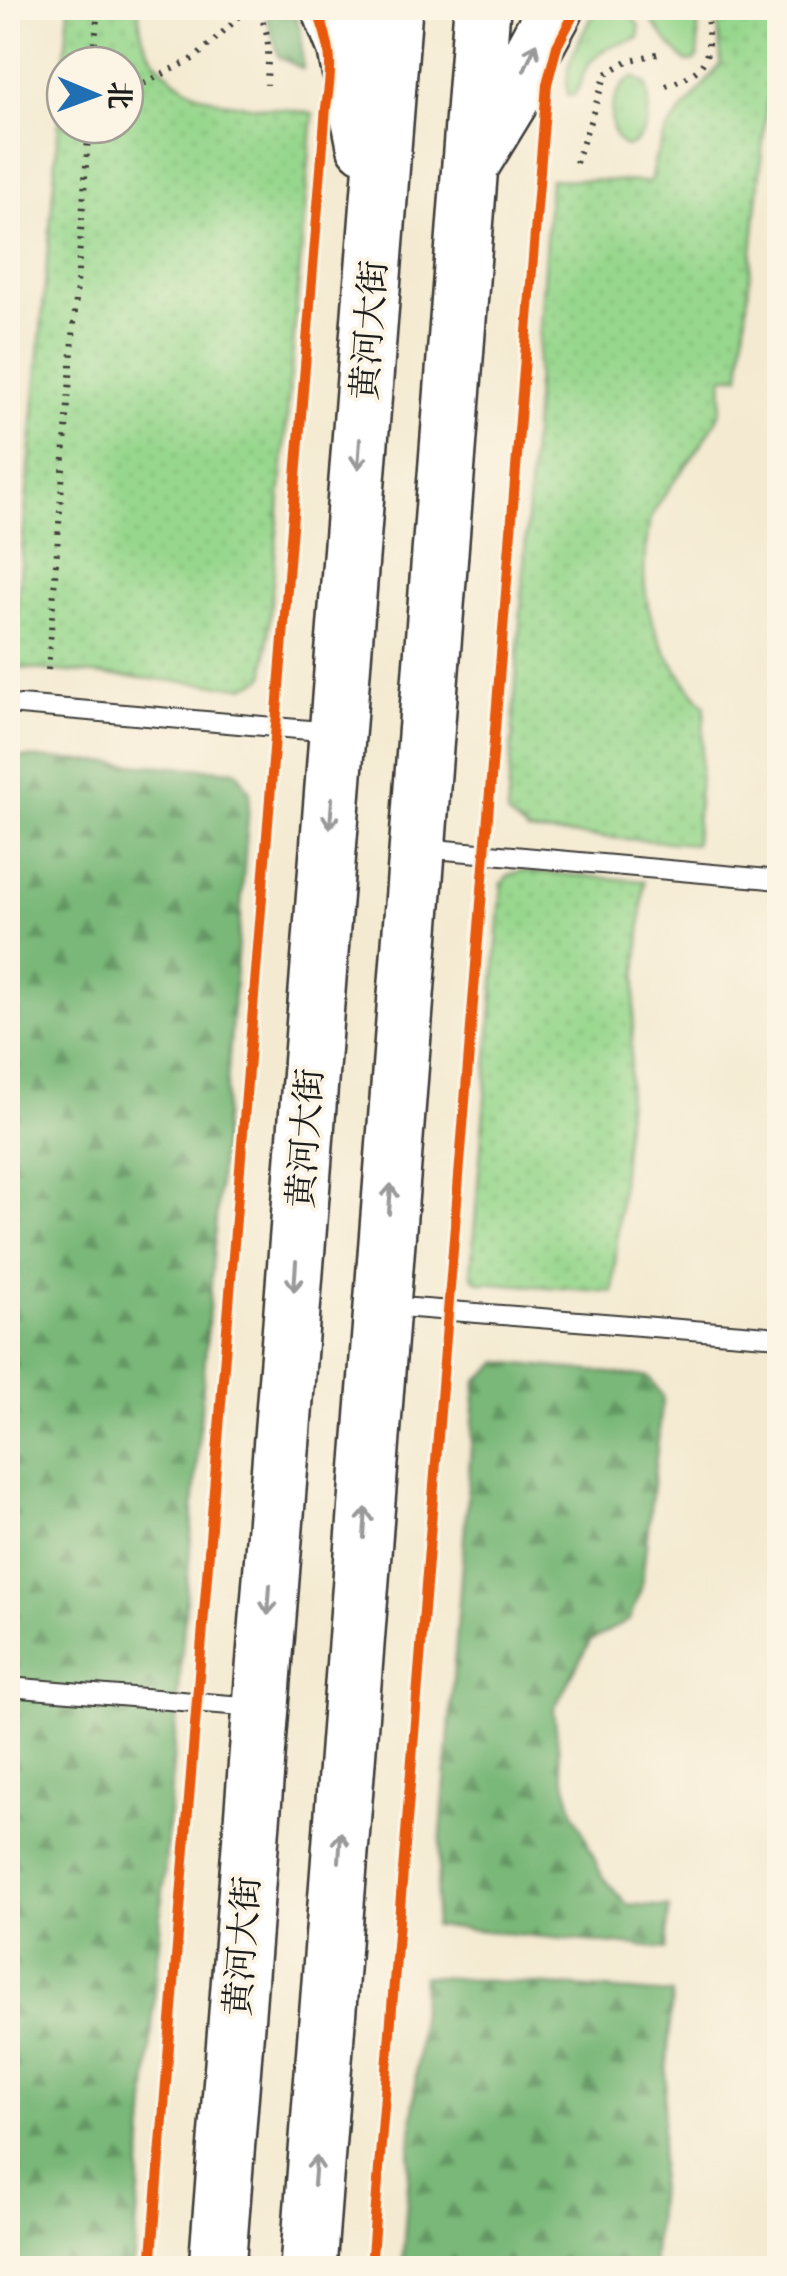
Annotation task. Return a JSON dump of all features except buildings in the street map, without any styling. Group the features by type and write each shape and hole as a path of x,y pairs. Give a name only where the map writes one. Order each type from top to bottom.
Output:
{"main road":[{"path":"330,8 345,46 358,124 380,192"},
{"name":"黄河大街","path":"217,2268 394,8"},
{"path":"308,2268 482,8"},
{"path":"470,166 513,96 526,62 556,8"}],"lane":[{"path":"20,705 337,733"},
{"path":"417,848 780,880"},
{"path":"382,1306 780,1337"},
{"path":"8,1687 261,1708"}],"path":[{"path":"95,45 98,8"},
{"path":"666,86 694,75 704,64 708,8"},
{"path":"145,84 195,58 240,17 252,11 262,17 266,33 267,85"},
{"path":"576,163 606,74 627,60 661,54"},
{"path":"48,670 87,145"}],"green space":[{"path":"69,8 139,8 148,50 182,85 217,101 313,114 265,674 244,687 12,667 57,145 145,145 145,45 66,45"},
{"path":"264,8 293,8 301,32 303,69 279,57"},
{"path":"598,8 625,8 639,26 639,38 599,54 586,69 577,92 568,95 571,61"},
{"path":"642,8 698,8 698,56 694,61 687,62 669,44"},
{"path":"717,8 776,8 740,376 723,376 719,414 655,510 645,554 646,598 658,636 678,672 705,706 695,844 528,832 507,815 550,179 650,182 667,130 721,64"},
{"path":"634,77 646,84 649,111 640,138 625,147 614,131 612,110 619,90"},
{"path":"8,756 237,771 250,792 133,2268 8,2268"},
{"path":"521,871 644,881 613,1292 480,1282 471,1273 502,883 509,875"},
{"path":"499,1362 649,1377 663,1397 641,1589 629,1620 590,1641 554,1709 560,1763 574,1812 602,1876 626,1904 669,1907 666,1949 434,1926 476,1382"},
{"path":"423,1976 672,1994 653,2268 402,2268"}],"cycle path":[{"path":"151,2268 330,80 328,45 316,8"},
{"path":"371,2268 547,84 557,46 577,8"}]}
